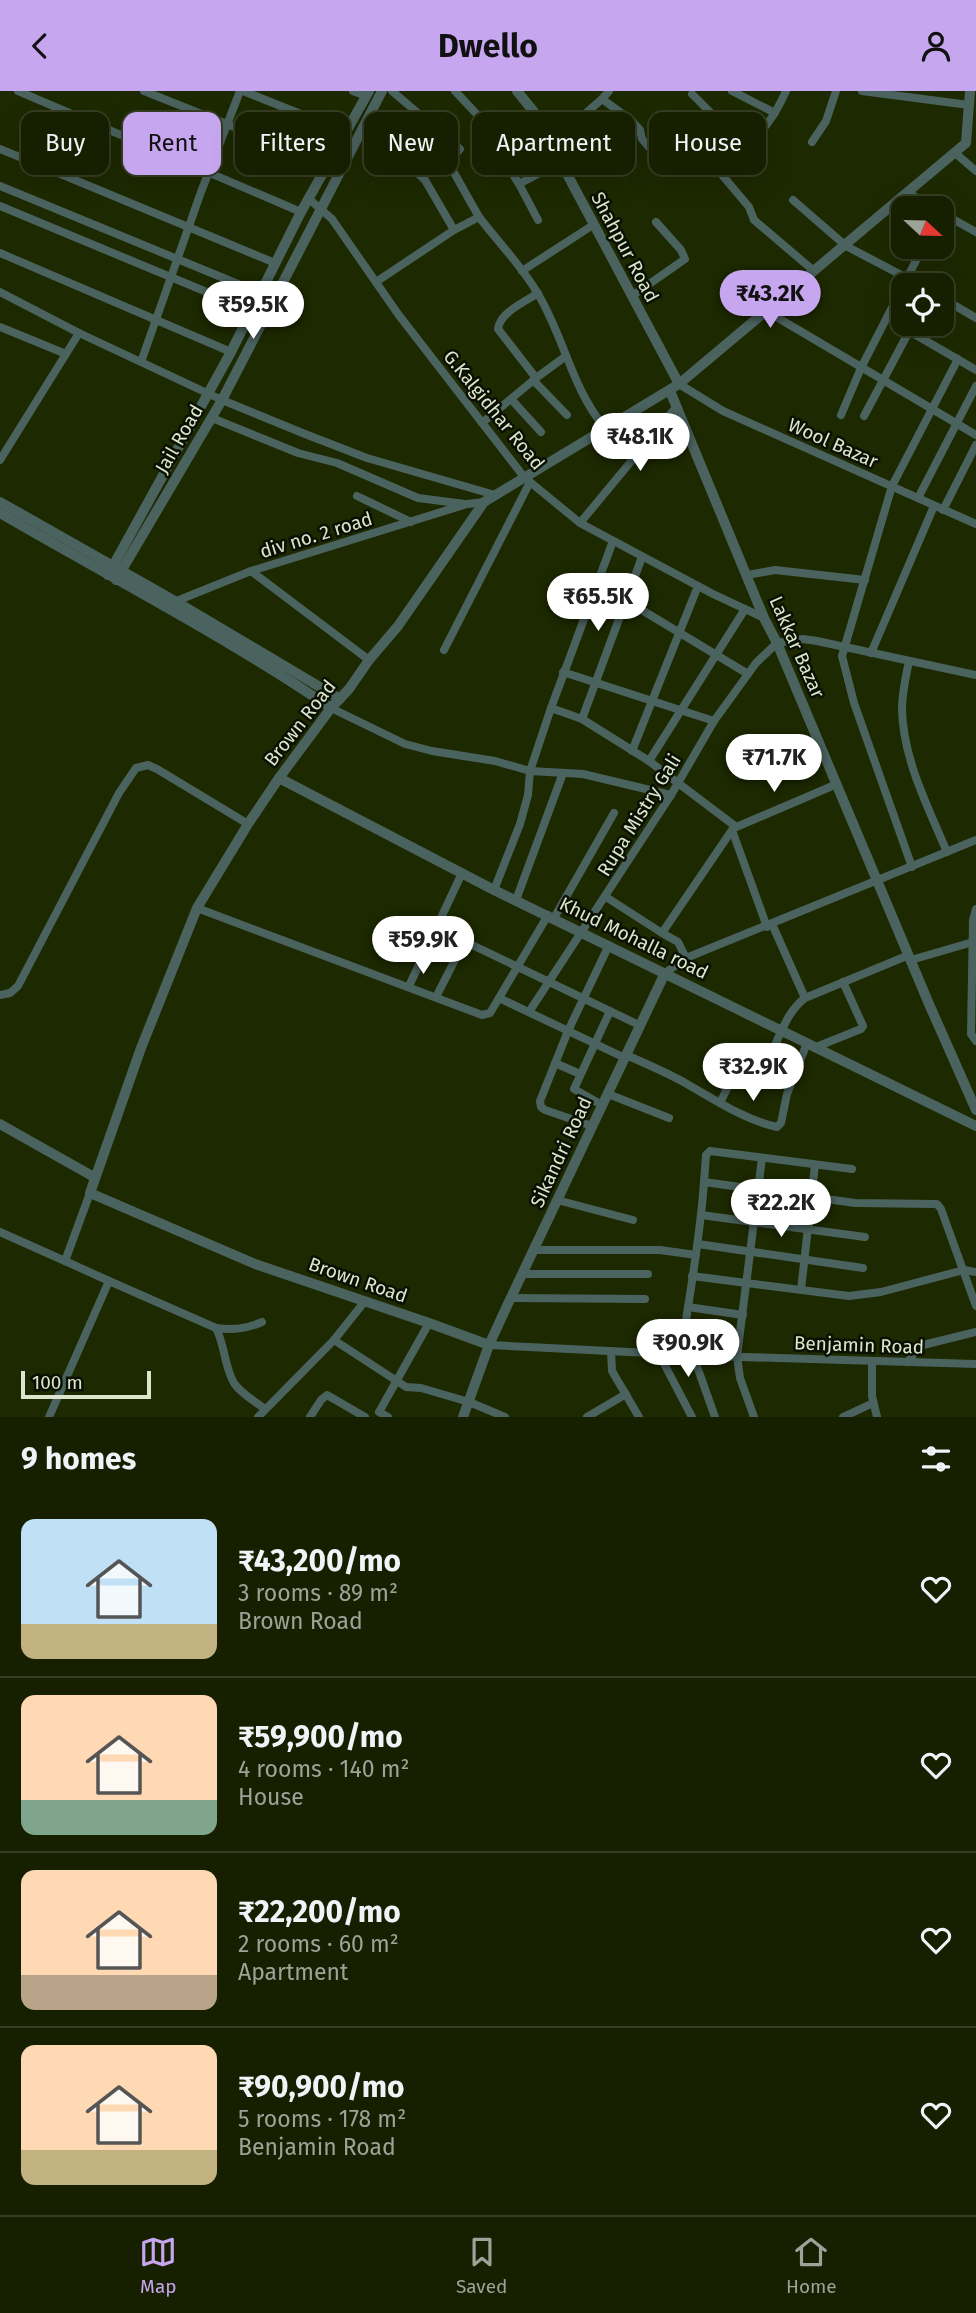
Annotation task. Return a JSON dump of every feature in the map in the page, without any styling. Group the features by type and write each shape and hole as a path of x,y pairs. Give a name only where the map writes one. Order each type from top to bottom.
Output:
{"street":[{"path":"18,91 123,136"},
{"path":"144,91 235,128"},
{"path":"221,138 241,91 295,112"},
{"path":"353,91 368,93"},
{"name":"Jail Road","path":"372,112 382,91"},
{"path":"392,91 459,148 448,162 479,217 538,293 587,404 605,428"},
{"path":"455,91 475,112"},
{"name":"Shahpur Road","path":"517,91 534,112"},
{"path":"586,112 609,91"},
{"path":"732,91 775,113"},
{"path":"692,94 741,148 763,131 786,91"},
{"path":"812,142 826,121 836,91"},
{"path":"862,91 972,106"},
{"path":"966,143 972,106 970,91"},
{"name":"Jail Road","path":"350,125 368,93"},
{"path":"602,99 631,120 641,131 642,139 649,147"},
{"name":"Jail Road","path":"114,573 212,418 364,128"},
{"path":"966,143 976,134"},
{"name":"Brown Road","path":"489,1345 255,1263 90,1193 141,1048 197,908 248,824 331,708 398,627 484,502 527,479 605,428 675,387 768,312 966,143"},
{"path":"0,149 275,263"},
{"path":"954,152 976,171"},
{"path":"141,362 207,175"},
{"path":"213,175 302,212"},
{"name":"Jail Road","path":"114,573 323,175"},
{"path":"420,175 454,230"},
{"path":"513,175 538,221"},
{"path":"519,184 536,175"},
{"name":"Shahpur Road","path":"567,175 632,296 675,387"},
{"path":"722,175 749,207 754,220 814,271"},
{"path":"0,185 260,293"},
{"path":"907,192 914,196"},
{"name":"G.Kalgidhar Road","path":"309,199 332,219 376,282 527,479 580,523 764,618"},
{"path":"793,200 846,246 891,275"},
{"path":"0,206 250,310"},
{"path":"376,282 454,230 479,217"},
{"path":"954,220 976,232"},
{"path":"632,296 685,259 681,250 656,222"},
{"path":"522,271 593,225"},
{"path":"0,253 231,352"},
{"path":"0,292 79,333 222,400 367,458 495,495"},
{"path":"538,293 504,316 498,329 534,379 567,415"},
{"path":"954,305 976,318"},
{"path":"841,415 891,309"},
{"path":"768,312 976,435"},
{"path":"0,327 66,355"},
{"path":"0,460 79,333"},
{"path":"864,416 906,336"},
{"path":"924,336 976,370"},
{"path":"482,423 566,356"},
{"path":"912,867 854,703 843,665 843,647 892,486 958,359"},
{"path":"918,498 976,386"},
{"name":"Lakkar Bazar","path":"675,387 677,405 764,618 976,1110"},
{"name":"Wool Bazar","path":"675,387 976,524"},
{"path":"511,399 541,432"},
{"path":"580,523 677,405"},
{"path":"212,418 298,453 337,463 418,498 467,504"},
{"path":"871,653 938,508 976,445"},
{"path":"176,452 188,459"},
{"path":"444,650 527,479"},
{"path":"357,496 411,521"},
{"path":"0,502 161,605 331,708 405,744 495,761 530,771 594,776 671,795"},
{"name":"div no. 2 road","path":"161,605 251,571 467,504 484,502"},
{"path":"0,513 114,573 175,601 340,698"},
{"path":"494,890 520,824 528,795 530,771 563,672 613,541"},
{"path":"582,719 642,557"},
{"path":"747,575 775,570 865,580"},
{"path":"251,571 369,660"},
{"path":"597,583 748,674"},
{"path":"632,751 698,586"},
{"path":"649,761 745,609"},
{"path":"777,643 803,639 976,675"},
{"name":"Rupa Mistry Gali","path":"529,1012 680,782 714,721 756,663 777,643"},
{"path":"909,661 902,709 908,748 920,786 947,852"},
{"path":"563,672 714,721"},
{"path":"551,708 582,719 649,761 680,782 734,828 769,925 805,998"},
{"path":"0,995 10,993 18,986 119,793 136,768 148,765 157,769 248,824"},
{"path":"516,900 563,773"},
{"name":"Khud Mohalla road","path":"279,778 494,890 976,1126"},
{"path":"662,933 734,828 837,784"},
{"path":"197,908 482,1015 490,1013 614,813"},
{"path":"665,973 687,958 976,841"},
{"path":"409,986 462,873"},
{"path":"606,897 678,942 687,958"},
{"path":"976,909 973,920 971,1034 976,1041"},
{"path":"720,1103 741,1060 747,1057 766,1062 794,1008 805,998 910,958 973,942"},
{"path":"436,997 455,958 467,944 519,966 639,1025"},
{"path":"592,1126 541,1107 540,1101 568,1031 609,945"},
{"name":"Sikandri Road","path":"463,1417 489,1345 665,973"},
{"path":"499,998 684,1082 755,1119 779,1126 787,1094 811,1045 861,1029 863,1026 844,982"},
{"path":"602,1105 575,1091 574,1087 610,1011"},
{"path":"555,1063 580,1074"},
{"path":"608,1094 668,1118"},
{"path":"0,1124 94,1177"},
{"path":"681,1354 698,1244 706,1156 710,1151 852,1169"},
{"path":"754,1417 740,1378 737,1356 762,1158"},
{"path":"801,1290 815,1165"},
{"path":"704,1182 867,1204 937,1204 942,1209 976,1306"},
{"path":"65,1261 90,1193"},
{"path":"558,1201 633,1220"},
{"path":"701,1215 865,1237"},
{"path":"0,1233 215,1328 233,1330 262,1322"},
{"path":"698,1244 863,1268"},
{"path":"534,1250 660,1250 696,1255"},
{"path":"692,1276 849,1296 870,1294 964,1270 976,1272"},
{"path":"523,1273 648,1274"},
{"path":"49,1417 109,1281"},
{"path":"511,1298 645,1299"},
{"path":"258,1417 334,1340 365,1301"},
{"path":"688,1307 743,1315"},
{"path":"388,1417 377,1415 429,1322"},
{"path":"215,1328 234,1383 265,1409"},
{"path":"908,1362 919,1346 976,1332"},
{"path":"334,1340 410,1388 421,1388 469,1402 505,1417"},
{"name":"Benjamin Road","path":"489,1345 659,1354 976,1364"},
{"path":"611,1351 612,1371 638,1417"},
{"path":"659,1354 692,1417"},
{"path":"693,1355 715,1417"},
{"path":"872,1361 873,1403 877,1417"},
{"path":"587,1417 626,1394"},
{"path":"310,1417 327,1395 365,1417"},
{"path":"843,1417 873,1403"}]}
